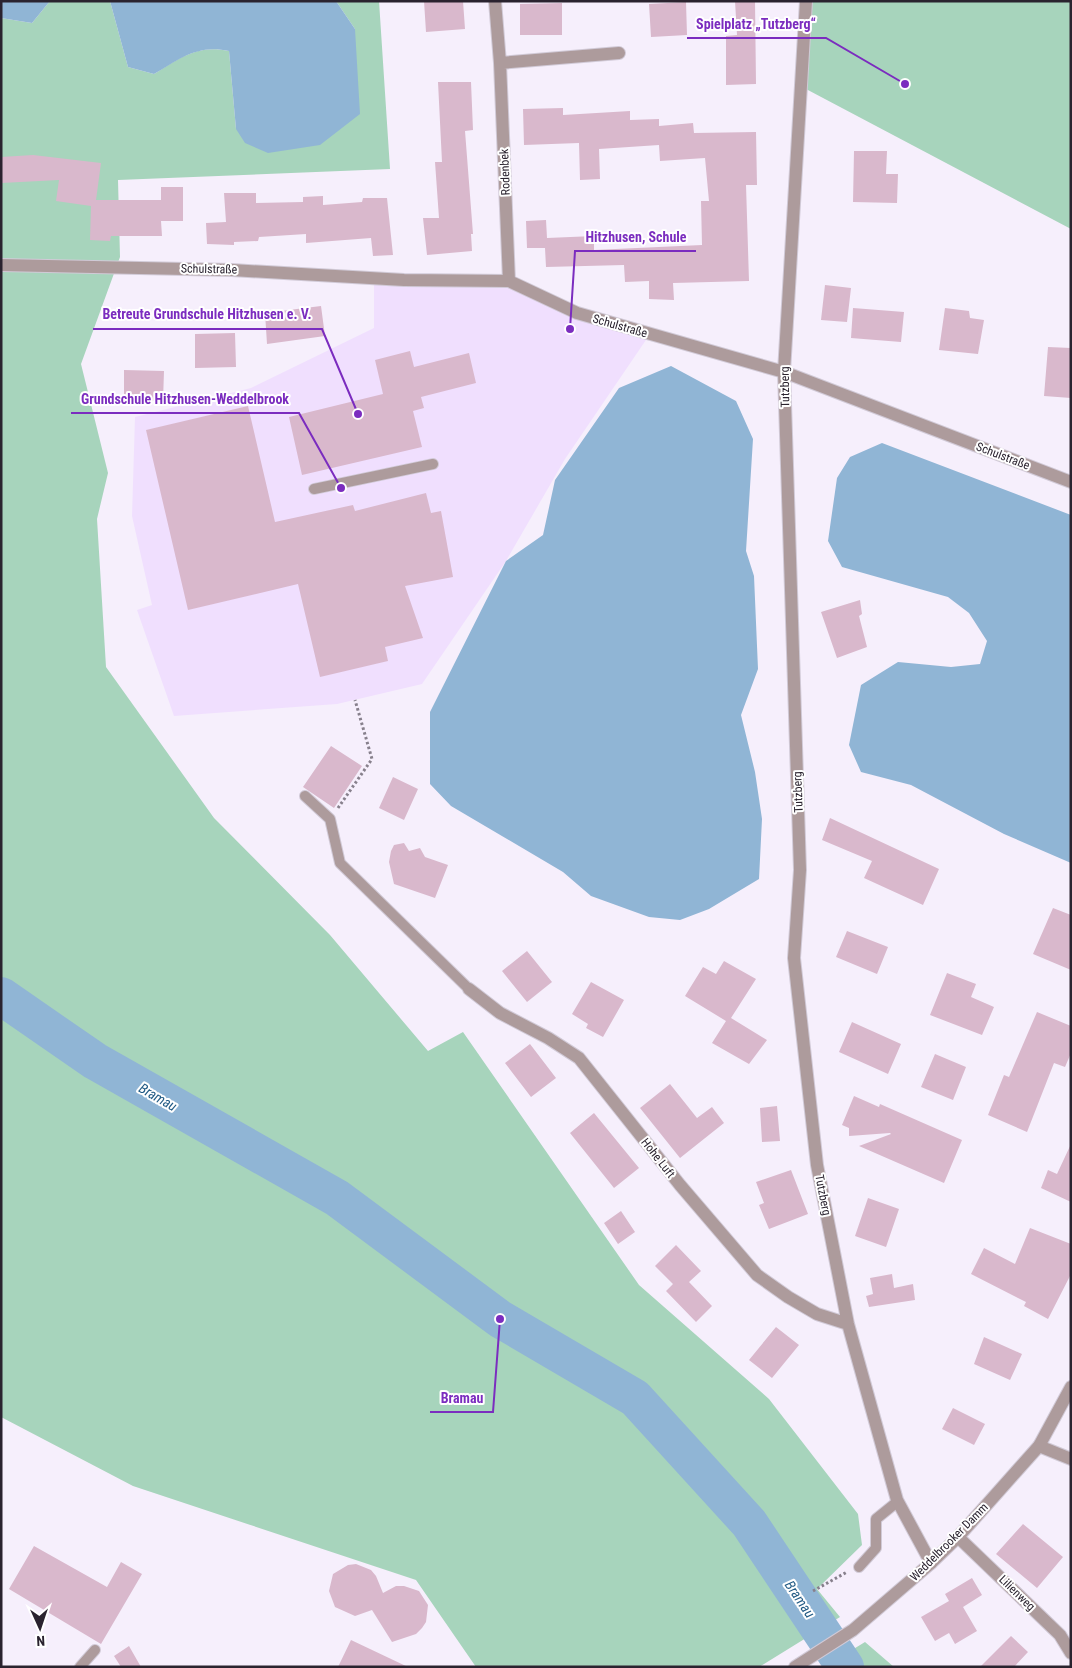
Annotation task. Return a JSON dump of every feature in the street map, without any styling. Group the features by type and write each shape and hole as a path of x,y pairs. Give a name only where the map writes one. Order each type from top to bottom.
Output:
{"street":[{"name":"Rodenbek","path":"495,1 500,63 509,281"},
{"name":"Tutzberg","path":"806,1 784,372 800,870 794,958 817,1165 848,1324 897,1502 932,1563"},
{"path":"500,63 619,54"},
{"name":"Schulstraße","path":"1,265 232,270 404,280 509,281 577,313 784,372 1071,482"},
{"name":"Hohe Luft","path":"469,989 500,1013 548,1038 579,1058 680,1185 757,1275 788,1297 817,1314 848,1324"},
{"name":"Weddelbrooker Damm","path":"800,1664 853,1630 932,1563 958,1537 1040,1446 1071,1387"},
{"path":"1040,1446 1071,1459"},
{"name":"Lilienweg","path":"958,1537 1060,1635 1071,1653"}],"lane":[{"path":"314,489 434,464"},
{"path":"304,796 330,819 340,863 469,989"},
{"path":"859,1567 876,1548 876,1519 897,1502"},
{"path":"80,1667 95,1650"}],"path":[{"path":"330,819 372,759 355,700"},
{"path":"813,1591 859,1567"}],"shaded area":[{"path":"374,283 507,285 648,337 565,459 506,561 422,684 337,704 174,716 137,610 152,605 132,516 135,417 251,388 374,328"}],"green space":[{"path":"50,1 110,1 128,67 154,74 181,58 198,51 218,49 229,51 236,129 355,29 336,1 379,1 390,169 118,180 120,257 81,364 108,473 97,519 106,667 214,818 330,935 428,1051 463,1032 639,1285 769,1399 858,1514 862,1545 817,1589 840,1617 759,1667 476,1667 416,1580 133,1486 1,1417 1,18 32,23"},
{"path":"811,1 1071,1 1071,229 806,89"},
{"path":"865,1642 894,1667 824,1667"}],"water":[{"path":"1,1 50,1 32,23 1,18"},
{"path":"110,1 336,1 355,29 360,114 320,145 268,153 245,143 236,129 229,51 218,49 198,51 181,58 154,74 128,67"},
{"path":"671,366 736,401 753,439 746,551 754,576 758,669 741,715 755,772 762,819 759,879 709,909 680,920 649,917 591,896 563,872 451,806 430,784 430,712 506,561 543,535 555,480 619,388"},
{"path":"882,443 1071,515 1071,863 1004,834 911,785 861,772 849,745 861,685 898,662 951,667 980,664 987,641 969,613 948,597 842,567 828,541 837,478 850,457"}],"building":[{"path":"424,1 463,1 465,29 426,32"},
{"path":"735,1 755,1 756,84 726,85 726,36 737,35"},
{"path":"686,2 687,35 651,37 649,4"},
{"path":"562,3 562,35 520,35 520,4"},
{"path":"438,82 471,82 473,130 465,131 473,234 471,234 472,251 427,255 423,218 439,218 435,162 442,162"},
{"path":"563,108 563,115 630,111 630,120 659,119 659,126 693,123 694,133 756,132 757,185 746,185 749,281 673,283 674,300 649,299 649,281 625,282 624,265 546,267 545,248 527,248 526,221 546,220 547,238 594,236 594,250 702,245 701,201 709,201 705,158 660,161 659,145 599,149 600,179 580,180 579,143 524,145 523,109"},
{"path":"854,151 887,151 886,174 898,174 897,203 853,202"},
{"path":"33,155 101,163 96,200 161,200 161,187 183,187 183,221 161,221 162,236 111,236 110,241 90,240 91,206 56,201 59,180 1,183 1,157"},
{"path":"224,193 256,193 256,203 303,202 303,197 323,196 323,205 362,202 363,198 387,198 393,255 373,256 371,238 306,243 306,234 259,237 258,241 234,242 234,245 207,244 206,223 226,222"},
{"path":"825,285 851,288 847,322 821,320"},
{"path":"321,306 325,336 267,344 265,313"},
{"path":"853,308 904,312 901,342 851,338"},
{"path":"945,308 969,311 970,318 984,320 978,354 939,350"},
{"path":"235,333 236,367 195,368 195,334"},
{"path":"1048,347 1071,348 1071,398 1044,396"},
{"path":"410,351 414,367 469,353 476,383 421,397 424,408 413,411 422,447 302,475 289,417 383,394 375,360"},
{"path":"124,370 164,371 163,401 124,400"},
{"path":"248,406 275,522 353,505 355,511 426,493 431,513 441,511 453,577 405,586 423,638 385,647 388,661 320,677 298,584 188,610 146,430"},
{"path":"860,600 862,614 859,616 867,647 837,658 821,612"},
{"path":"331,746 362,766 334,808 303,787"},
{"path":"393,777 418,789 404,820 379,808"},
{"path":"830,818 939,869 923,905 864,878 872,861 822,840"},
{"path":"404,843 409,851 420,848 425,857 448,865 435,898 394,884 389,862 391,851 394,845"},
{"path":"1053,908 1071,915 1071,970 1033,954"},
{"path":"847,931 888,947 877,974 836,957"},
{"path":"527,951 552,982 527,1002 502,971"},
{"path":"724,961 756,979 731,1018 767,1040 749,1064 712,1043 726,1021 685,996 703,967 716,974"},
{"path":"947,973 976,984 971,997 994,1007 982,1035 930,1015"},
{"path":"591,982 624,1000 603,1037 586,1028 588,1024 572,1014"},
{"path":"1037,1012 1071,1026 1071,1053 1065,1067 1054,1063 1027,1132 988,1115 1004,1075 1009,1077"},
{"path":"852,1022 901,1044 888,1074 839,1052"},
{"path":"530,1044 556,1078 531,1097 505,1063"},
{"path":"935,1054 966,1067 953,1100 921,1087"},
{"path":"670,1084 697,1118 712,1107 724,1123 680,1158 640,1108"},
{"path":"854,1096 879,1107 880,1104 962,1140 944,1183 859,1146 891,1134 849,1136 849,1128 842,1125"},
{"path":"777,1106 780,1141 762,1142 760,1108"},
{"path":"594,1113 639,1168 614,1188 570,1133"},
{"path":"1071,1144 1071,1202 1041,1188 1048,1170 1057,1174"},
{"path":"791,1170 808,1214 769,1229 759,1205 764,1203 756,1182"},
{"path":"868,1198 899,1209 886,1247 855,1236"},
{"path":"621,1211 635,1232 618,1244 604,1223"},
{"path":"1030,1228 1071,1244 1071,1274 1048,1319 1024,1306 1026,1302 971,1274 984,1248 1015,1264"},
{"path":"676,1245 701,1271 689,1282 712,1306 696,1322 666,1291 673,1284 655,1266"},
{"path":"892,1274 894,1288 913,1284 915,1300 869,1307 866,1296 873,1294 870,1278"},
{"path":"776,1327 799,1345 772,1378 749,1360"},
{"path":"984,1337 1022,1354 1010,1380 974,1364"},
{"path":"953,1408 985,1424 974,1445 942,1429"},
{"path":"1023,1524 1063,1557 1037,1588 996,1554"},
{"path":"34,1546 107,1587 121,1562 142,1574 101,1644 9,1589"},
{"path":"356,1564 371,1570 376,1576 383,1593 396,1586 404,1586 419,1591 428,1605 426,1622 416,1634 392,1642 372,1610 355,1616 335,1607 329,1591 333,1574 348,1565"},
{"path":"972,1578 982,1595 963,1607 977,1631 955,1644 949,1633 935,1641 921,1617 949,1601 945,1594"},
{"path":"1011,1636 1028,1652 1014,1667 980,1667"},
{"path":"351,1640 408,1667 338,1667"},
{"path":"129,1646 141,1667 121,1667 114,1656"}],"waterway":[{"name":"Bramau","path":"1,996 95,1061 337,1198 500,1319 635,1398 749,1523 845,1667"}],"place":[{"name":"Spielplatz „Tutzberg“","path":"905,84"},
{"name":"Hitzhusen, Schule","path":"570,329"},
{"name":"Betreute Grundschule Hitzhusen e. V.","path":"358,414"},
{"name":"Grundschule Hitzhusen-Weddelbrook","path":"341,488"},
{"name":"Bramau","path":"500,1319"}]}
